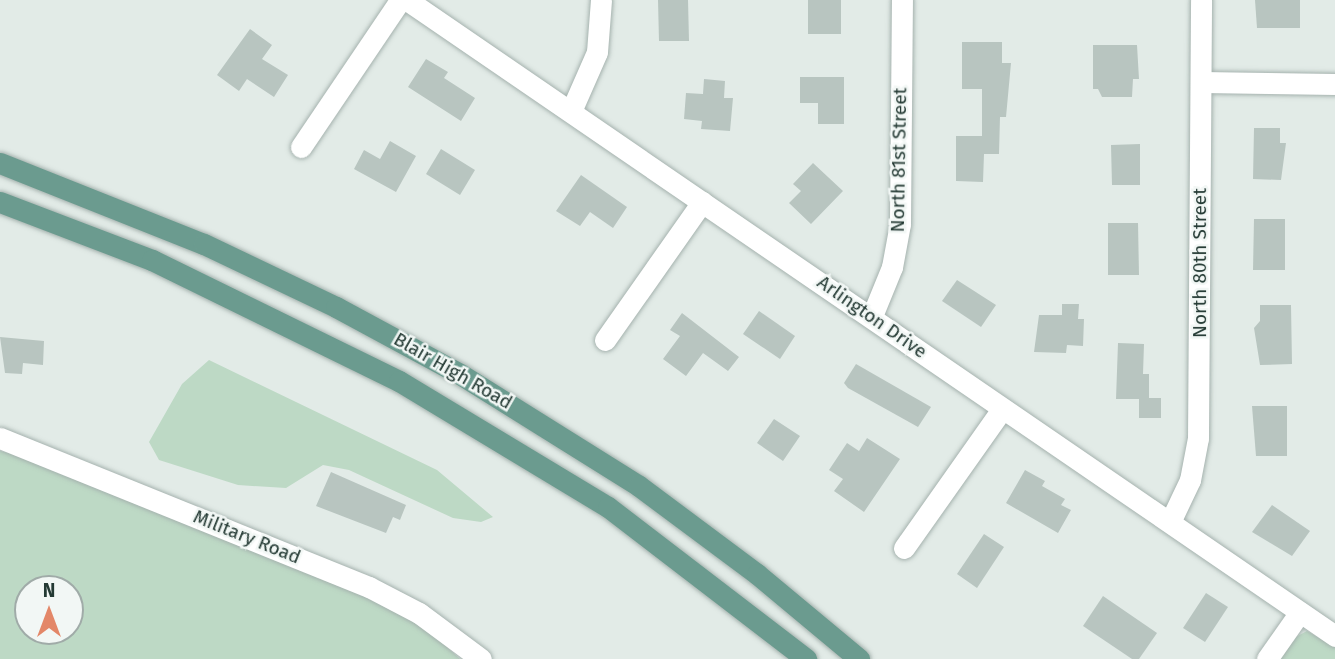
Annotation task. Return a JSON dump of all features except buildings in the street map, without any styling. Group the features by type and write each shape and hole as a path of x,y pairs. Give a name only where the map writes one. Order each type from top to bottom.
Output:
{"main road":[{"name":"Blair High Road","path":"0,163 204,244 337,307 460,374 639,486 757,574 859,659"},
{"name":"Blair High Road","path":"0,202 152,260 400,381 608,507 806,659"}],"street":[{"path":"301,147 400,0"},
{"name":"Arlington Drive","path":"407,0 572,109 702,202 872,316 1002,408 1171,520 1335,636"},
{"path":"572,109 597,52 601,0"},
{"name":"North 81st Street","path":"872,316 892,267 900,224 902,0"},
{"name":"North 80th Street","path":"1171,520 1190,480 1198,438 1201,0"},
{"path":"1201,82 1335,84"},
{"path":"605,340 702,202"},
{"path":"904,548 1002,408"},
{"name":"Military Road","path":"0,438 369,587 419,613 481,659"},
{"path":"1267,659 1300,612"}],"green space":[{"path":"209,360 437,470 493,517 481,522 453,518 349,470 323,465 286,488 238,485 159,460 149,442 182,384"},
{"path":"0,451 34,459 365,596 428,630 460,659 0,659"},
{"path":"1307,631 1335,647 1335,659 1278,659 1292,639"}]}
